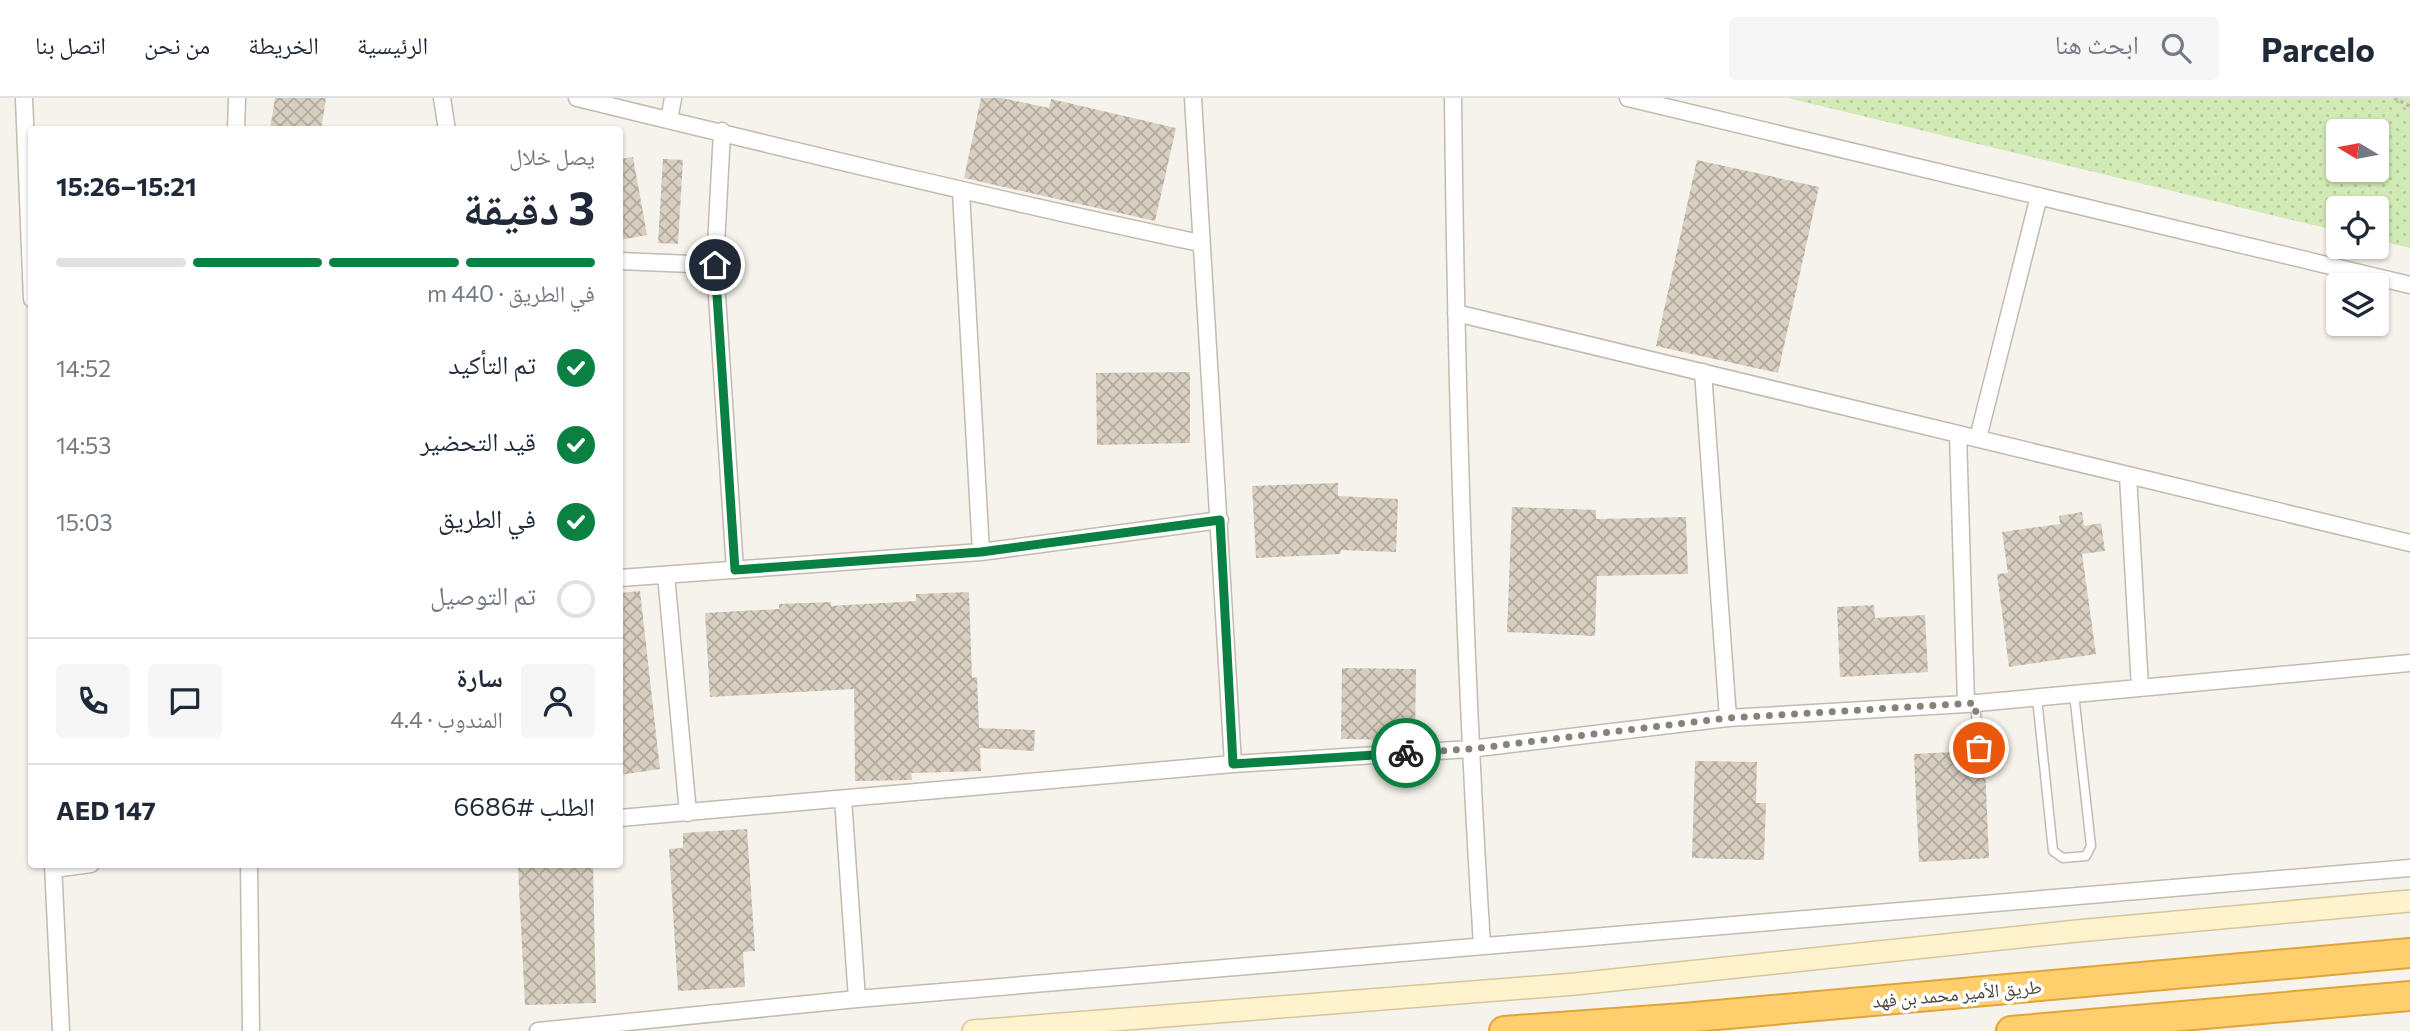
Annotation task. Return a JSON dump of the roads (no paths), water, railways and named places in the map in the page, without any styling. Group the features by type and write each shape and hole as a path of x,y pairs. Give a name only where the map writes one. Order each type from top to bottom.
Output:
{"highway":[{"name":"طريق الأمير محمد بن فهد","path":"1504,1031 1684,1018 2410,953"},
{"path":"2011,1031 2410,996"}],"main road":[{"path":"973,1031 1575,984 2077,931 2410,901"}],"street":[{"path":"24,98 28,198"},
{"path":"236,126 237,98"},
{"path":"442,98 446,126"},
{"path":"577,98 722,131 961,192 1200,243"},
{"path":"669,120 673,98"},
{"path":"1193,98 1233,764"},
{"path":"1453,98 1456,313 1470,749 1482,945"},
{"path":"1628,98 2410,285"},
{"path":"722,131 715,265 735,570"},
{"path":"961,192 981,552"},
{"path":"1978,438 2039,196"},
{"path":"623,261 715,265"},
{"path":"1456,313 2410,543"},
{"path":"1703,372 1728,718"},
{"path":"1958,434 1971,704"},
{"path":"2128,475 2140,688"},
{"path":"623,578 981,552 1220,520"},
{"path":"666,575 688,813"},
{"path":"623,818 1233,764 1470,749 1728,718 1971,704 2410,663"},
{"path":"843,799 858,999"},
{"path":"53,868 61,1031"},
{"path":"250,868 251,1031"},
{"path":"538,1031 858,999 2410,868"}],"lane":[{"path":"2037,698 2053,851 2063,858 2086,856 2091,846 2074,694"},
{"path":"1971,704 1979,748"}]}
